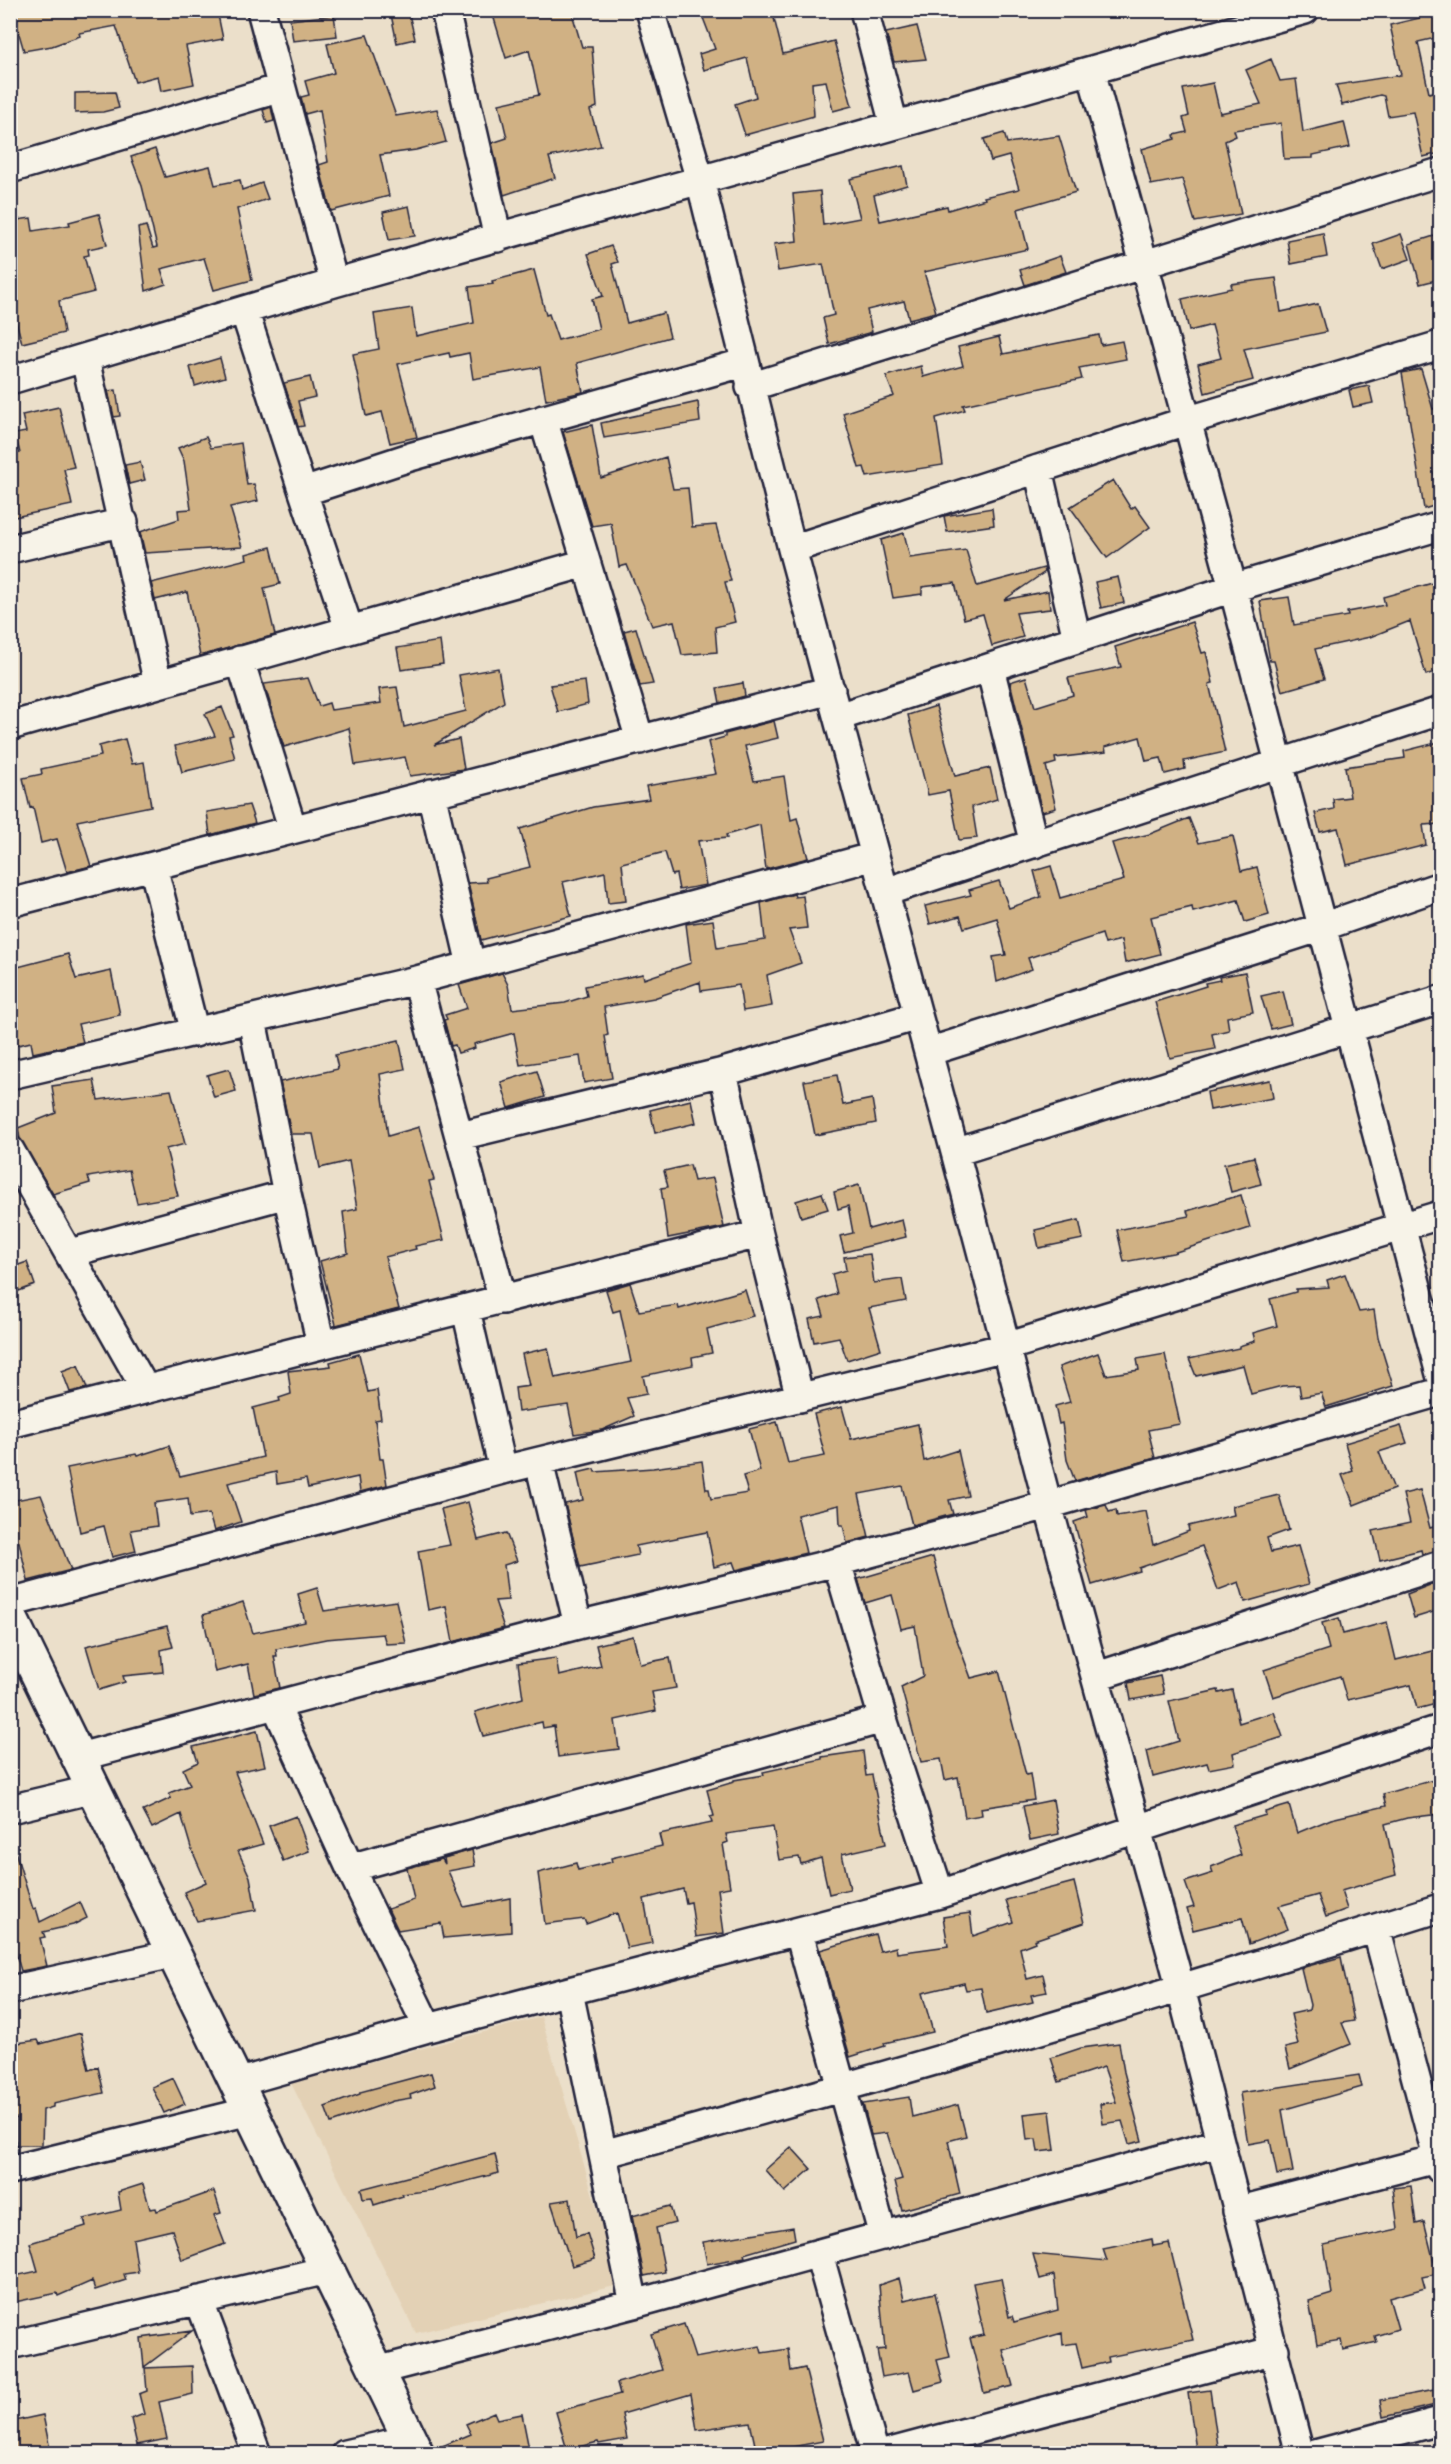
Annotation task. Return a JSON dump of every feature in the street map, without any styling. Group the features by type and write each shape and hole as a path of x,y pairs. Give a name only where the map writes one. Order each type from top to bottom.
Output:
{"street":[{"path":"261,10 334,283"},
{"path":"444,10 498,238"},
{"path":"650,10 700,180 792,549 1048,1505 1097,1676 1181,1989 1300,2454"},
{"path":"864,10 894,125"},
{"path":"10,380 334,283 1091,71 1250,18 1305,10"},
{"path":"1091,71 1233,588 1440,1374"},
{"path":"10,168 281,88"},
{"path":"303,492 543,419 747,375 1143,265 1440,172"},
{"path":"244,310 349,629"},
{"path":"792,549 1186,421 1440,345"},
{"path":"85,359 124,522 158,684"},
{"path":"543,419 640,740"},
{"path":"1038,469 1077,639"},
{"path":"10,549 124,522"},
{"path":"838,717 1233,588 1440,526"},
{"path":"10,726 586,563"},
{"path":"240,660 292,827"},
{"path":"990,668 1034,844"},
{"path":"10,903 292,827 431,794 831,690"},
{"path":"885,891 1440,711"},
{"path":"431,794 471,965"},
{"path":"10,1075 417,980 875,856"},
{"path":"153,866 195,1033"},
{"path":"928,1052 1322,927 1440,886"},
{"path":"417,980 502,1300"},
{"path":"955,1152 1440,1000"},
{"path":"460,1136 723,1072 918,1016"},
{"path":"252,1020 287,1194 321,1345"},
{"path":"723,1072 759,1234 800,1398"},
{"path":"10,1150 145,1388"},
{"path":"70,1253 287,1194"},
{"path":"10,1603 503,1470 1006,1347 1440,1215"},
{"path":"10,1424 759,1234"},
{"path":"466,1310 503,1470"},
{"path":"79,1757 578,1625 837,1562 1048,1505 1440,1392"},
{"path":"539,1462 578,1625"},
{"path":"837,1562 883,1719 940,1894"},
{"path":"1097,1676 1440,1565"},
{"path":"13,1629 79,1757 413,2446 345,2454"},
{"path":"276,1706 350,1868 428,2028"},
{"path":"350,1868 883,1719"},
{"path":"10,2170 243,2097 428,2028 799,1933 940,1894 1138,1831 1440,1729"},
{"path":"10,1809 94,1789"},
{"path":"603,2154 843,2089 1181,1989 1440,1908"},
{"path":"1237,2211 1440,2162 1376,1928"},
{"path":"799,1933 883,2236"},
{"path":"10,1990 174,1954"},
{"path":"569,1992 633,2304"},
{"path":"376,2371 819,2254 1219,2143"},
{"path":"819,2254 875,2454"},
{"path":"10,2345 327,2270"},
{"path":"199,2300 257,2454"},
{"path":"884,2454 1275,2350"},
{"path":"1316,2454 1440,2421"}],"shaded area":[{"path":"541,2017 619,2285 416,2333 291,2083"}],"building":[{"path":"12,10 217,10 223,39 186,46 194,84 161,91 158,76 135,82 116,26 79,33 80,36 52,46 24,51"},
{"path":"390,10 408,10 415,39 397,43"},
{"path":"520,10 571,10 582,47 592,47 597,107 590,110 601,146 549,157 555,178 504,195 492,143 507,138 499,104 539,95 529,50 506,58 493,15"},
{"path":"700,10 732,10 734,16 772,10 783,54 834,41 852,106 833,111 826,81 812,83 814,116 745,135 735,104 756,97 747,58 704,70 699,54 715,49"},
{"path":"1440,13 1440,37 1418,42 1429,93 1440,90 1440,153 1423,157 1413,112 1388,116 1384,96 1380,95 1342,105 1336,85 1401,75 1390,25"},
{"path":"334,15 337,36 293,41 290,20"},
{"path":"917,26 926,59 894,62 886,33"},
{"path":"367,35 396,116 437,109 446,142 416,150 380,155 389,196 331,211 319,165 328,162 320,110 305,114 301,97 309,95 305,81 334,73 327,44"},
{"path":"1271,59 1280,81 1296,79 1303,132 1344,122 1350,147 1313,155 1313,158 1284,159 1281,123 1234,130 1236,136 1225,141 1241,214 1195,222 1182,179 1151,185 1142,149 1175,139 1174,135 1187,132 1183,118 1189,116 1183,89 1213,83 1220,113 1261,104 1246,70"},
{"path":"115,92 119,108 103,112 75,113 75,93"},
{"path":"271,107 274,121 267,123 263,110"},
{"path":"1004,133 1007,143 1059,136 1076,192 1018,209 1028,249 924,272 936,312 909,319 904,301 867,310 872,332 829,344 823,318 834,315 823,264 778,271 774,244 797,241 793,194 820,191 823,225 860,218 850,179 903,166 907,185 874,195 880,221 947,206 948,210 985,199 984,197 1019,189 1009,156 991,161 984,139"},
{"path":"155,149 165,177 210,166 215,185 240,180 242,190 262,183 268,199 237,209 252,280 214,290 204,258 161,269 166,284 146,291 138,228 146,226 153,248 157,247 142,186 131,157"},
{"path":"409,206 415,236 389,240 383,212"},
{"path":"99,214 107,245 88,249 89,255 84,256 94,292 59,301 64,333 22,343 10,299 10,221 31,218 33,231 70,225 69,222"},
{"path":"1323,233 1327,257 1291,264 1287,240"},
{"path":"1401,234 1410,259 1382,269 1373,244"},
{"path":"1437,235 1440,246 1440,279 1420,284 1409,244"},
{"path":"611,246 618,262 612,264 627,323 664,313 670,337 577,363 583,392 546,400 540,367 473,379 469,353 450,357 449,353 398,364 417,437 390,443 382,412 366,416 353,354 379,349 374,314 412,308 416,336 474,323 469,287 493,284 492,281 534,270 546,315 549,314 558,340 599,329 592,299 603,296 588,254"},
{"path":"1060,256 1066,272 1025,285 1020,270"},
{"path":"1276,278 1281,312 1318,304 1326,332 1244,349 1253,380 1205,393 1198,364 1221,358 1212,325 1189,331 1182,299 1232,288 1231,284"},
{"path":"1099,335 1101,345 1122,341 1126,359 1079,368 1082,379 963,405 965,410 936,418 943,465 867,477 864,467 859,468 843,413 894,396 886,376 921,366 923,377 963,366 958,347 999,337 1003,354"},
{"path":"220,358 225,377 195,386 190,367"},
{"path":"1421,369 1433,409 1440,407 1440,471 1434,473 1440,504 1424,509 1402,373"},
{"path":"310,377 315,397 298,401 304,426 298,427 284,383"},
{"path":"1369,386 1373,403 1353,407 1349,390"},
{"path":"116,390 120,416 114,417 108,391"},
{"path":"698,402 700,422 604,438 601,423"},
{"path":"59,407 74,467 64,469 72,505 10,518 10,454 20,453 15,434 26,432 22,415"},
{"path":"592,425 601,478 666,457 673,489 688,488 692,527 716,525 731,581 725,582 735,622 715,627 717,652 682,655 674,621 652,626 627,565 619,567 611,523 592,526 563,432"},
{"path":"206,437 211,448 241,443 247,485 254,484 258,501 230,507 242,547 145,553 140,532 179,519 178,510 191,509 184,461 178,448"},
{"path":"140,462 145,480 129,484 125,465"},
{"path":"1113,480 1131,509 1135,506 1150,527 1107,558 1070,507"},
{"path":"992,508 994,525 947,532 944,516"},
{"path":"904,533 910,558 966,550 977,586 1044,568 1045,572 1004,600 1048,591 1050,609 1016,613 1023,637 992,646 983,614 964,619 955,583 922,587 922,594 893,598 881,540"},
{"path":"271,547 280,584 264,588 275,635 200,656 187,592 155,600 151,583 247,559 246,554"},
{"path":"1118,577 1124,603 1101,608 1095,582"},
{"path":"1436,582 1440,598 1440,670 1426,675 1410,621 1370,637 1315,649 1324,679 1282,691 1274,661 1270,661 1260,601 1289,597 1294,625 1348,616 1347,612 1385,605 1383,597"},
{"path":"1192,622 1202,653 1206,652 1213,683 1209,684 1225,752 1184,761 1185,769 1165,774 1161,758 1146,761 1140,737 1105,747 1106,752 1055,758 1056,763 1046,766 1056,808 1042,812 1010,682 1026,677 1035,707 1073,695 1068,678 1121,667 1115,647"},
{"path":"636,628 653,684 640,686 624,631"},
{"path":"440,641 443,664 401,670 397,648"},
{"path":"498,668 504,702 434,745 459,739 464,769 410,776 405,757 355,765 349,728 284,747 264,684 308,678 319,706 329,703 331,710 381,703 379,689 397,687 404,727 466,711 459,675"},
{"path":"585,681 588,704 558,712 550,685"},
{"path":"743,683 745,696 720,703 717,688"},
{"path":"936,706 955,776 990,768 997,799 972,807 977,838 959,840 949,791 928,795 908,715"},
{"path":"222,707 233,735 229,736 235,759 182,772 175,746 215,736 205,714"},
{"path":"774,721 778,738 745,746 754,781 784,776 791,820 797,818 808,858 766,869 760,825 726,835 727,838 698,841 706,885 679,890 676,874 672,875 665,852 622,863 626,901 608,903 605,872 563,882 571,916 481,940 468,883 487,882 486,878 530,867 520,829 593,807 649,799 646,786 716,774 708,742 725,737 725,734"},
{"path":"125,739 132,764 144,762 151,806 77,821 91,866 67,872 57,839 41,843 33,807 30,808 23,778 42,774 41,769 101,756 99,746"},
{"path":"1440,742 1440,824 1423,825 1426,845 1347,865 1338,828 1320,832 1315,813 1334,809 1333,799 1350,797 1345,767 1405,758 1404,751"},
{"path":"249,805 255,823 210,835 207,812"},
{"path":"1189,818 1199,843 1233,836 1241,871 1257,867 1269,915 1245,922 1238,900 1193,912 1192,907 1151,917 1160,954 1125,963 1121,940 1105,944 1102,934 1028,958 1032,969 997,982 993,957 1006,955 997,918 964,928 960,916 930,924 925,906 971,895 969,890 999,881 1009,908 1041,897 1034,871 1051,866 1060,898 1124,880 1112,843 1150,834"},
{"path":"794,894 795,897 803,896 807,928 789,930 801,963 767,975 772,1006 743,1011 739,985 701,991 700,982 654,998 604,1007 608,1035 605,1036 612,1078 584,1083 580,1056 520,1065 514,1033 474,1044 475,1048 458,1053 455,1045 451,1046 444,1020 447,1019 445,1015 467,1008 459,985 502,973 508,985 512,1009 565,1003 587,996 585,986 643,974 644,979 691,963 686,924 713,920 717,948 765,940 761,903"},
{"path":"68,954 76,979 111,971 120,1015 78,1024 83,1042 33,1053 31,1042 10,1047 10,969"},
{"path":"1245,972 1253,1012 1227,1017 1229,1030 1212,1034 1215,1049 1170,1058 1155,1002 1206,986 1205,983 1220,980 1219,977"},
{"path":"1283,991 1291,1024 1271,1029 1261,996"},
{"path":"399,1040 405,1069 380,1074 388,1136 419,1127 434,1180 429,1181 444,1240 415,1246 416,1249 385,1257 399,1309 336,1325 320,1261 348,1253 343,1212 357,1209 349,1161 320,1168 313,1134 291,1134 280,1082 338,1069 335,1055"},
{"path":"229,1069 236,1091 214,1097 207,1075"},
{"path":"537,1071 545,1097 509,1108 501,1082"},
{"path":"837,1075 843,1105 872,1099 876,1123 815,1135 804,1081"},
{"path":"94,1080 98,1100 171,1090 185,1144 166,1149 178,1196 137,1203 129,1170 88,1177 90,1183 53,1194 20,1139 18,1128 56,1113 52,1086"},
{"path":"1270,1080 1273,1098 1210,1110 1207,1092"},
{"path":"691,1100 696,1123 655,1133 650,1110"},
{"path":"1254,1157 1261,1184 1231,1192 1224,1164"},
{"path":"690,1165 694,1181 713,1178 724,1227 668,1238 661,1188 668,1187 664,1171"},
{"path":"859,1185 869,1229 902,1220 906,1237 844,1252 840,1236 853,1233 848,1206 838,1209 834,1192"},
{"path":"822,1193 828,1209 801,1217 796,1201"},
{"path":"1241,1195 1250,1228 1173,1253 1124,1262 1117,1230 1189,1216 1187,1211"},
{"path":"1079,1220 1083,1239 1039,1248 1035,1230"},
{"path":"870,1254 874,1283 902,1279 906,1301 869,1308 881,1349 847,1360 839,1337 814,1342 809,1319 824,1316 819,1300 837,1294 832,1274 846,1270 844,1257"},
{"path":"27,1262 35,1285 19,1291 10,1268"},
{"path":"1345,1274 1359,1312 1374,1310 1378,1337 1393,1386 1326,1407 1321,1393 1301,1397 1299,1385 1282,1386 1251,1394 1243,1365 1196,1376 1189,1359 1239,1348 1239,1346 1255,1341 1253,1333 1277,1326 1270,1299 1296,1292 1296,1289 1329,1287 1327,1280"},
{"path":"630,1283 639,1311 678,1305 679,1309 745,1290 753,1316 707,1329 712,1353 692,1357 693,1365 643,1376 647,1394 627,1398 634,1416 602,1430 574,1434 568,1405 518,1412 515,1388 529,1386 522,1354 548,1348 555,1378 631,1362 620,1310 613,1312 606,1290"},
{"path":"1098,1353 1106,1375 1139,1370 1137,1359 1165,1354 1180,1424 1148,1430 1155,1458 1075,1481 1067,1460 1062,1423 1059,1424 1055,1406 1070,1402 1059,1367"},
{"path":"359,1354 368,1392 377,1390 381,1419 375,1420 380,1459 383,1459 387,1485 360,1492 358,1477 308,1488 306,1479 277,1484 276,1472 228,1483 241,1522 214,1531 209,1514 190,1517 188,1498 154,1503 157,1526 131,1530 136,1551 112,1557 104,1526 80,1532 67,1468 136,1454 137,1456 169,1446 180,1476 263,1457 253,1408 280,1401 279,1398 291,1394 288,1371 331,1366 330,1362"},
{"path":"78,1365 87,1388 70,1392 62,1371"},
{"path":"842,1407 851,1439 918,1424 924,1461 958,1450 968,1496 949,1500 953,1514 912,1525 902,1486 859,1494 869,1537 847,1543 843,1525 840,1525 839,1505 797,1515 806,1553 736,1570 733,1562 714,1567 707,1532 636,1546 638,1555 580,1567 565,1504 583,1500 577,1473 594,1469 595,1472 653,1468 702,1461 706,1489 709,1489 711,1499 748,1493 743,1476 760,1471 749,1429 777,1422 788,1463 825,1456 814,1414"},
{"path":"1401,1426 1407,1443 1379,1452 1394,1489 1354,1505 1342,1475 1353,1471 1345,1443"},
{"path":"1420,1490 1430,1528 1440,1525 1440,1550 1422,1554 1421,1550 1380,1560 1373,1531 1410,1523 1403,1494"},
{"path":"41,1495 71,1570 28,1581 19,1542 15,1543 10,1531 10,1501"},
{"path":"1279,1495 1289,1530 1267,1538 1271,1552 1298,1546 1309,1584 1245,1602 1239,1582 1218,1590 1202,1546 1139,1568 1140,1571 1092,1585 1074,1522 1088,1517 1086,1510 1106,1505 1109,1512 1116,1510 1117,1516 1146,1511 1153,1545 1189,1531 1188,1526 1234,1515 1232,1506"},
{"path":"468,1502 478,1540 506,1533 517,1561 504,1565 508,1600 495,1601 504,1628 453,1642 446,1606 428,1610 418,1551 450,1545 441,1509"},
{"path":"933,1557 952,1626 971,1678 999,1671 1026,1775 1030,1774 1034,1800 981,1808 982,1815 965,1818 958,1777 945,1780 941,1759 921,1762 901,1687 923,1676 915,1626 901,1629 892,1595 865,1603 858,1579"},
{"path":"1440,1581 1440,1610 1414,1618 1407,1594"},
{"path":"317,1588 324,1611 396,1601 406,1643 386,1644 383,1634 326,1639 276,1649 277,1656 274,1656 280,1688 254,1694 248,1664 215,1672 203,1615 243,1602 253,1633 305,1622 298,1594"},
{"path":"1339,1618 1343,1634 1387,1622 1396,1660 1440,1649 1440,1703 1417,1709 1411,1685 1347,1700 1340,1676 1273,1697 1264,1670 1329,1649 1322,1623"},
{"path":"167,1626 173,1647 161,1650 163,1672 123,1676 125,1682 99,1690 86,1646"},
{"path":"633,1636 640,1664 670,1658 676,1688 652,1692 656,1711 615,1720 619,1749 558,1757 554,1726 543,1728 542,1722 483,1736 475,1712 523,1698 518,1663 556,1658 559,1676 601,1666 596,1645"},
{"path":"1160,1676 1164,1694 1131,1700 1128,1683"},
{"path":"1218,1690 1219,1693 1232,1690 1239,1723 1274,1712 1283,1737 1233,1753 1235,1764 1209,1769 1207,1763 1153,1777 1147,1751 1179,1741 1169,1701"},
{"path":"257,1731 265,1766 235,1772 263,1844 238,1851 250,1877 256,1910 197,1921 184,1892 206,1882 191,1848 181,1814 152,1828 143,1811 171,1798 169,1793 190,1785 183,1769 198,1762 193,1747"},
{"path":"863,1751 866,1776 872,1775 886,1844 842,1854 850,1889 829,1894 821,1858 801,1864 799,1857 779,1860 773,1827 726,1834 728,1842 723,1844 730,1887 718,1889 724,1933 696,1937 691,1902 686,1903 683,1889 644,1899 652,1943 627,1948 617,1913 586,1924 584,1919 545,1924 538,1873 576,1863 578,1870 612,1862 611,1858 662,1846 659,1834 712,1823 710,1817 714,1816 707,1790 734,1782 734,1780 764,1775 763,1772 822,1759 822,1757"},
{"path":"1437,1779 1440,1814 1407,1818 1385,1824 1396,1875 1341,1891 1347,1909 1326,1917 1318,1895 1279,1906 1288,1929 1249,1944 1242,1918 1193,1930 1187,1909 1194,1907 1185,1882 1213,1873 1211,1867 1241,1855 1232,1825 1266,1815 1265,1812 1289,1805 1297,1833 1331,1819 1386,1806 1383,1794"},
{"path":"1053,1800 1059,1834 1030,1840 1023,1806"},
{"path":"296,1816 309,1851 283,1861 269,1826"},
{"path":"472,1850 475,1866 448,1871 464,1907 510,1898 511,1932 444,1938 441,1923 398,1930 388,1909 414,1900 407,1868 442,1859 445,1864 444,1858"},
{"path":"15,1851 33,1909 36,1908 40,1922 80,1902 87,1918 73,1925 43,1932 45,1937 40,1938 47,1966 21,1971 10,1934 10,1852"},
{"path":"1074,1882 1084,1923 1034,1940 1035,1942 1020,1948 1027,1979 1043,1975 1047,1992 1031,1995 1033,2002 986,2013 981,1988 966,1990 964,1983 922,1993 933,2032 884,2043 885,2046 850,2057 820,1950 875,1934 880,1951 896,1947 897,1953 948,1946 943,1917 970,1913 973,1936 1013,1922 1006,1900"},
{"path":"1341,1957 1354,2021 1342,2023 1351,2044 1290,2069 1285,2048 1298,2045 1291,2014 1309,2010 1310,2005 1301,1968"},
{"path":"81,2033 89,2070 98,2067 104,2093 53,2104 53,2107 43,2110 42,2145 17,2145 17,2118 10,2119 10,2044 38,2040 40,2044"},
{"path":"1119,2043 1142,2141 1129,2144 1122,2121 1103,2124 1100,2104 1116,2102 1104,2067 1059,2082 1051,2058 1081,2048"},
{"path":"431,2073 435,2086 410,2095 411,2098 393,2101 331,2123 325,2107 360,2094 360,2092"},
{"path":"1359,2075 1362,2087 1282,2110 1293,2172 1277,2175 1270,2140 1248,2144 1240,2093"},
{"path":"173,2078 185,2104 164,2113 152,2087"},
{"path":"909,2097 912,2117 958,2105 966,2136 948,2141 960,2194 902,2210 895,2181 902,2179 887,2133 871,2135 863,2104"},
{"path":"1050,2111 1055,2150 1038,2152 1036,2139 1027,2140 1024,2114"},
{"path":"791,2147 811,2169 785,2192 765,2170"},
{"path":"495,2154 499,2173 432,2190 402,2194 403,2196 374,2205 372,2198 363,2199 361,2189"},
{"path":"143,2184 150,2209 156,2208 157,2211 214,2191 221,2213 214,2215 225,2244 182,2260 172,2230 133,2239 138,2272 124,2274 126,2280 95,2290 92,2281 58,2296 57,2293 10,2303 10,2277 38,2271 30,2243 86,2226 84,2219 121,2210 118,2192"},
{"path":"1411,2186 1416,2224 1424,2222 1437,2274 1422,2277 1425,2288 1389,2298 1398,2329 1375,2336 1377,2342 1343,2350 1341,2340 1317,2344 1309,2301 1332,2294 1324,2245 1398,2229 1393,2188"},
{"path":"570,2199 576,2237 587,2233 595,2259 572,2266 551,2202"},
{"path":"670,2206 675,2223 656,2228 665,2272 644,2276 632,2216"},
{"path":"793,2227 795,2239 744,2254 745,2257 707,2264 703,2242"},
{"path":"1152,2239 1153,2246 1169,2243 1193,2340 1108,2357 1109,2362 1082,2368 1076,2343 1063,2345 1062,2333 1003,2350 1013,2386 984,2393 970,2338 984,2335 973,2283 1001,2278 1009,2317 1012,2316 1014,2322 1058,2310 1054,2275 1040,2279 1033,2254 1107,2261 1103,2249"},
{"path":"899,2278 904,2300 935,2293 950,2357 937,2360 943,2382 914,2390 909,2372 882,2377 877,2350 885,2349 879,2285"},
{"path":"684,2324 695,2358 760,2346 762,2353 788,2349 791,2371 805,2368 823,2441 757,2454 750,2422 697,2430 691,2394 622,2414 627,2439 599,2444 598,2442 567,2450 556,2412 620,2394 617,2383 662,2370 651,2334"},
{"path":"192,2331 144,2367 141,2338"},
{"path":"192,2366 193,2394 159,2402 167,2439 137,2445 131,2419 144,2414 139,2394 147,2391 145,2368"},
{"path":"1440,2389 1440,2404 1383,2417 1380,2400"},
{"path":"1210,2390 1218,2446 1196,2450 1188,2393"},
{"path":"494,2412 497,2419 522,2414 530,2454 435,2454 435,2449 471,2434 466,2424"},
{"path":"43,2415 51,2454 10,2454 10,2422"}]}
